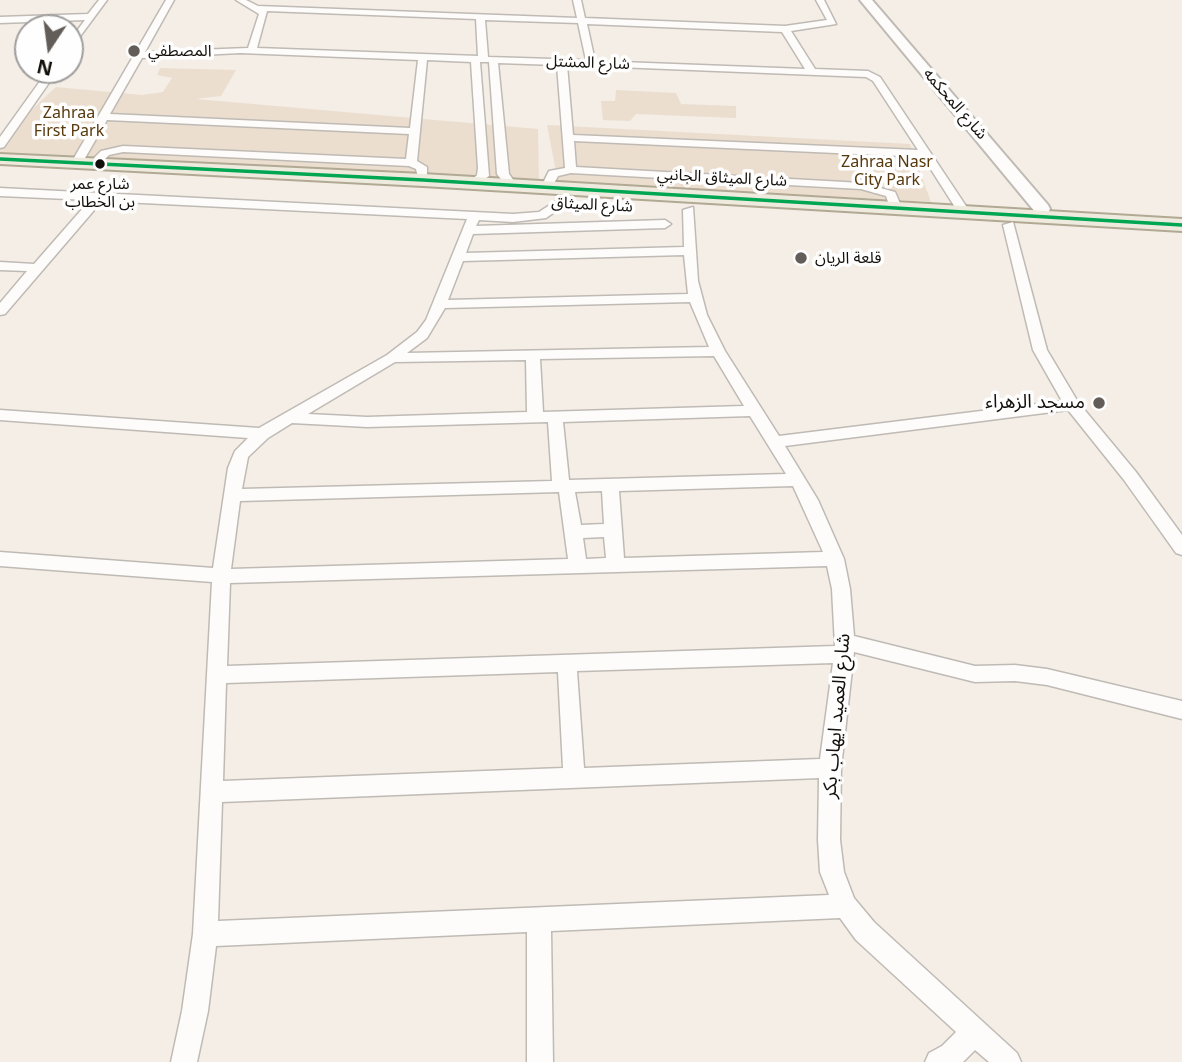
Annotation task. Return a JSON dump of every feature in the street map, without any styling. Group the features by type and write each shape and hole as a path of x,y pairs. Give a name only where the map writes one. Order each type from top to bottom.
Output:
{"main road":[{"name":"شارع الميثاق","path":"1,158 559,203 1012,222"},
{"name":"شارع الميثاق","path":"1,158 281,181"},
{"name":"شارع الميثاق","path":"324,183 423,180 964,212 1012,222 1045,235 1182,244"},
{"name":"شارع الميثاق","path":"1012,222 1021,208 1182,217"},
{"path":"1012,222 1182,225"},
{"path":"1012,222 1182,234"}],"street":[{"path":"84,28 103,0"},
{"path":"85,163 104,117 170,0"},
{"path":"240,0 260,8 785,29 833,22 820,0"},
{"path":"326,0 355,13"},
{"path":"577,0 591,63"},
{"name":"شارع المحكمه","path":"866,0 1042,209"},
{"path":"253,50 264,13 260,8"},
{"path":"84,18 92,17"},
{"path":"480,18 503,174 511,185"},
{"path":"785,29 811,71"},
{"name":"شارع المشتل","path":"139,55 253,50 811,71 874,76 923,154 964,212"},
{"path":"411,163 423,57"},
{"path":"474,183 484,172 484,59"},
{"path":"547,187 553,173 571,170 562,62"},
{"path":"0,127 31,84"},
{"path":"1,158 46,84"},
{"path":"104,117 416,131"},
{"path":"569,138 923,154"},
{"path":"85,163 105,153 123,149 411,163 421,167 423,180"},
{"name":"شارع الميثاق الجانبي","path":"571,170 873,187 891,194 896,208"},
{"path":"0,192 471,223 665,224"},
{"path":"0,311 100,197"},
{"path":"471,223 542,215 559,203"},
{"name":"شارع العميد ايهاب بكر","path":"689,210 694,298 718,351 810,500 835,559 841,589 845,648 831,768 831,872 845,906 865,932 1007,1062"},
{"path":"1012,222 1040,350 1072,405 1179,540"},
{"path":"184,1062 195,1012 205,934 221,576 241,456 262,434 392,358 422,335 433,320 471,223"},
{"path":"458,257 690,251"},
{"path":"0,266 38,268"},
{"path":"439,304 694,298"},
{"path":"392,358 718,351"},
{"path":"533,355 536,417"},
{"path":"332,392 328,399 336,413 358,422"},
{"path":"774,442 1072,405"},
{"path":"288,418 358,422 755,411"},
{"path":"0,415 262,434"},
{"path":"555,417 563,486 578,566"},
{"path":"233,495 798,480"},
{"path":"610,484 615,565"},
{"path":"573,532 613,530"},
{"path":"0,559 221,576 835,559"},
{"path":"216,675 566,663 845,648 975,674 1047,677 1182,710"},
{"path":"566,663 574,778"},
{"path":"211,792 831,768"},
{"path":"205,934 845,906"},
{"path":"539,919 540,1062"},
{"path":"938,1062 951,1055 975,1032"}],"green space":[{"name":"Zahraa First Park","path":"160,68 236,70 221,96 196,99 538,129 539,179 0,154 0,139 56,87 142,95 163,92 172,78 157,75"},
{"path":"616,90 676,93 681,104 736,106 736,118 636,114 630,121 603,120 601,101 615,101"},
{"name":"Zahraa Nasr City Park","path":"547,125 910,144 931,202 558,182"}],"transit line":[{"path":"0,159 423,180 1182,225"}],"place":[{"name":"المصطفي","path":"134,51"},
{"name":"شارع عمر بن الخطاب","path":"100,164"},
{"name":"قلعة الريان","path":"801,258"},
{"name":"مسجد الزهراء","path":"1099,403"}]}
